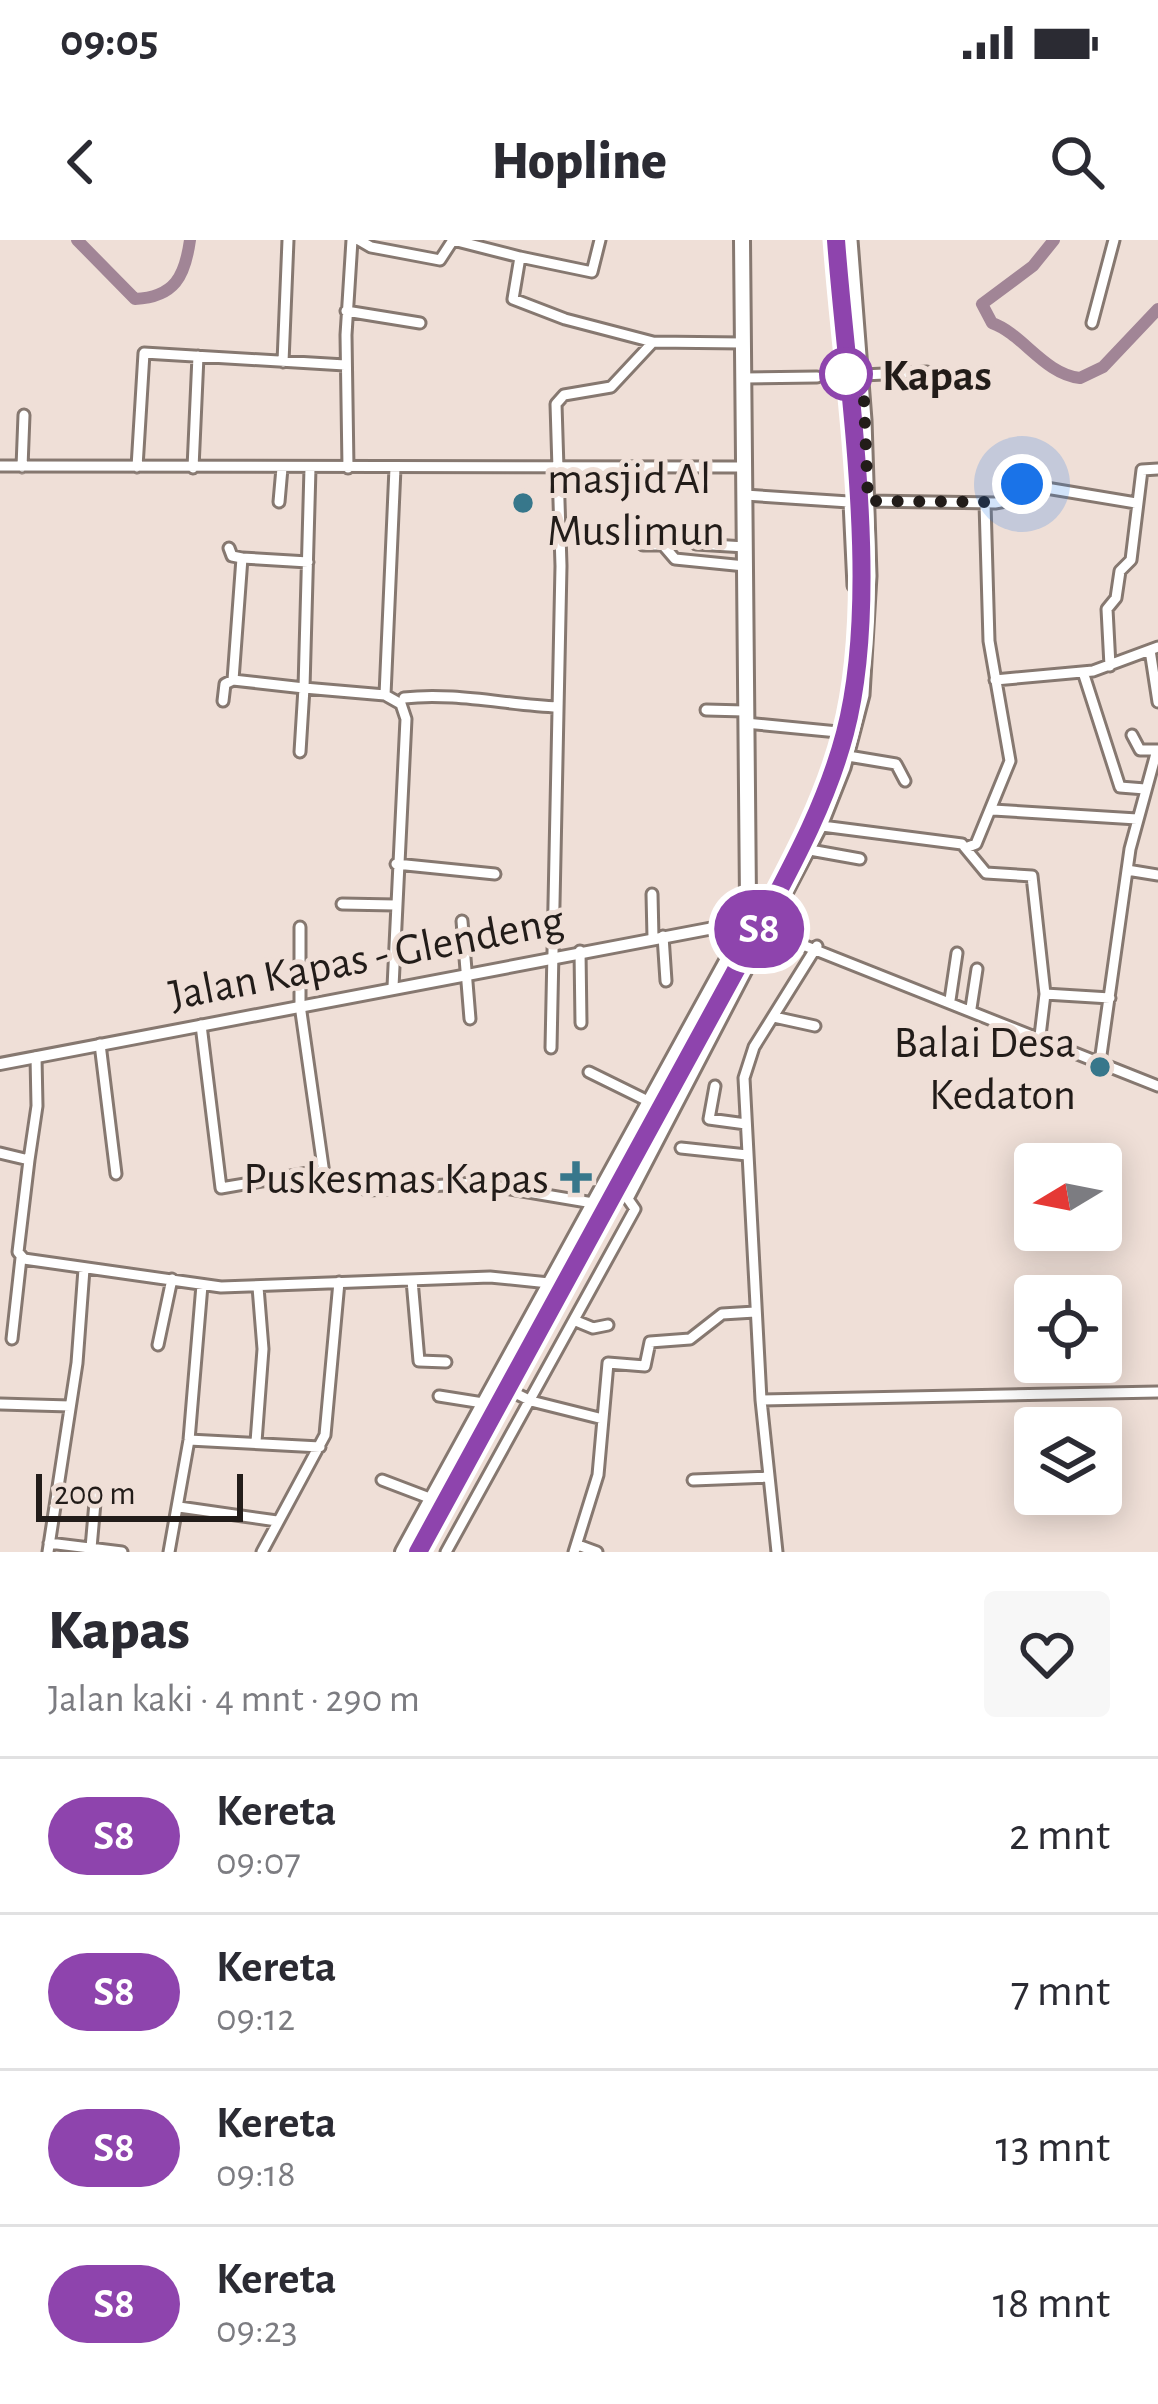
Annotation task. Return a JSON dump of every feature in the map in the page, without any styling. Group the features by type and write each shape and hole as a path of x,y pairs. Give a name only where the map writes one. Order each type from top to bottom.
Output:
{"highway":[{"path":"403,1552 746,922 742,240"}],"main road":[{"name":"Jalan Kapas - Glendeng","path":"0,1064 746,922"}],"street":[{"path":"283,362 288,240"},
{"path":"348,468 346,311 356,240 371,248 440,260 453,240 592,272 600,240"},
{"path":"446,1552 635,1209 628,1199 822,826 848,756 869,662 863,375 852,240"},
{"path":"1092,323 1114,240"},
{"path":"520,257 513,299 565,319 653,342 743,344"},
{"path":"346,311 420,323"},
{"path":"551,1048 561,470 558,399 611,387 653,342"},
{"path":"137,466 143,353 345,365"},
{"path":"194,468 198,356"},
{"path":"863,375 927,372"},
{"path":"744,378 817,377"},
{"path":"22,466 24,416"},
{"path":"0,466 744,467"},
{"path":"279,502 282,468"},
{"path":"299,752 310,468"},
{"path":"388,696 395,468"},
{"path":"1109,666 1107,609 1116,598 1120,571 1131,560 1142,470 1158,469"},
{"path":"868,501 990,503 1010,500 1022,484 1136,503"},
{"path":"745,495 849,502 853,586"},
{"path":"822,826 968,847 976,844 1010,760 987,613 990,503"},
{"path":"696,544 745,547"},
{"path":"643,545 663,545 675,559 745,566"},
{"path":"230,548 232,556 242,558 308,562"},
{"path":"233,680 242,558"},
{"path":"994,680 1083,672 1154,648 1158,702"},
{"path":"1083,672 1120,787 1145,789"},
{"path":"224,701 225,685 233,680 388,696 405,705 440,694 478,703 558,707"},
{"path":"393,987 405,705"},
{"path":"706,710 838,732"},
{"path":"1100,1062 1127,870 1145,789 1155,773 1157,745 1140,750 1132,735"},
{"path":"896,746 896,764 905,781"},
{"path":"848,756 896,764"},
{"path":"993,810 1137,819"},
{"path":"968,847 986,873 1035,879 1046,994 1040,1036"},
{"path":"810,850 860,859"},
{"path":"396,864 495,874"},
{"path":"1127,870 1158,875"},
{"path":"652,894 666,981"},
{"path":"341,904 395,905"},
{"path":"462,921 470,1019"},
{"path":"746,922 817,946 1158,1086"},
{"path":"300,926 300,1006 320,1171 327,1183 347,1189 476,1183 593,1203"},
{"path":"777,1552 755,1312 746,1124 748,1060 817,946"},
{"path":"580,951 581,1023"},
{"path":"950,1000 957,953"},
{"path":"971,1008 977,969"},
{"path":"1046,994 1110,998"},
{"path":"774,1017 815,1025"},
{"path":"201,1025 220,1188 320,1171"},
{"path":"100,1044 116,1174"},
{"path":"12,1339 21,1258 17,1238 38,1106 36,1057"},
{"path":"589,1072 649,1101"},
{"path":"715,1086 709,1119 746,1124"},
{"path":"681,1148 747,1155"},
{"path":"0,1153 29,1160"},
{"path":"21,1258 202,1285 549,1282"},
{"path":"84,1269 49,1547 122,1552"},
{"path":"158,1345 172,1279"},
{"path":"412,1280 419,1361 446,1362"},
{"path":"262,1552 327,1430 339,1282"},
{"path":"0,1283 17,1285"},
{"path":"169,1552 189,1440 202,1285"},
{"path":"256,1442 263,1349 258,1287"},
{"path":"597,1552 576,1548 598,1475 610,1362 645,1366 650,1342 690,1340 722,1314 755,1312"},
{"path":"576,1321 593,1328 608,1325"},
{"path":"495,1383 531,1401 602,1419"},
{"path":"761,1400 1158,1392"},
{"path":"439,1396 484,1403"},
{"path":"0,1404 70,1406"},
{"path":"189,1440 320,1447"},
{"path":"692,1480 769,1477"},
{"path":"382,1480 432,1499"},
{"path":"91,1548 96,1491"},
{"path":"178,1507 278,1520"}],"waterway":[{"path":"77,240 135,299 160,294 176,282 190,240"},
{"path":"1054,240 1033,266 982,304 992,323 1055,369 1080,378 1103,367 1158,309"}],"railway":[{"path":"418,1552 760,926 830,781 856,677 861,593 836,240"}],"train":[{"name":"S8","path":"418,1552 760,926 812,824 838,757 856,677 861,592 836,240"}],"place":[{"name":"Kapas","path":"846,374"},
{"name":"masjid Al Muslimun","path":"523,503"},
{"name":"Balai Desa Kedaton","path":"1100,1067"},
{"name":"Puskesmas Kapas","path":"576,1177"}],"route":[{"path":"846,374 863,375 868,501 995,502 1012,500 1022,484"}]}
